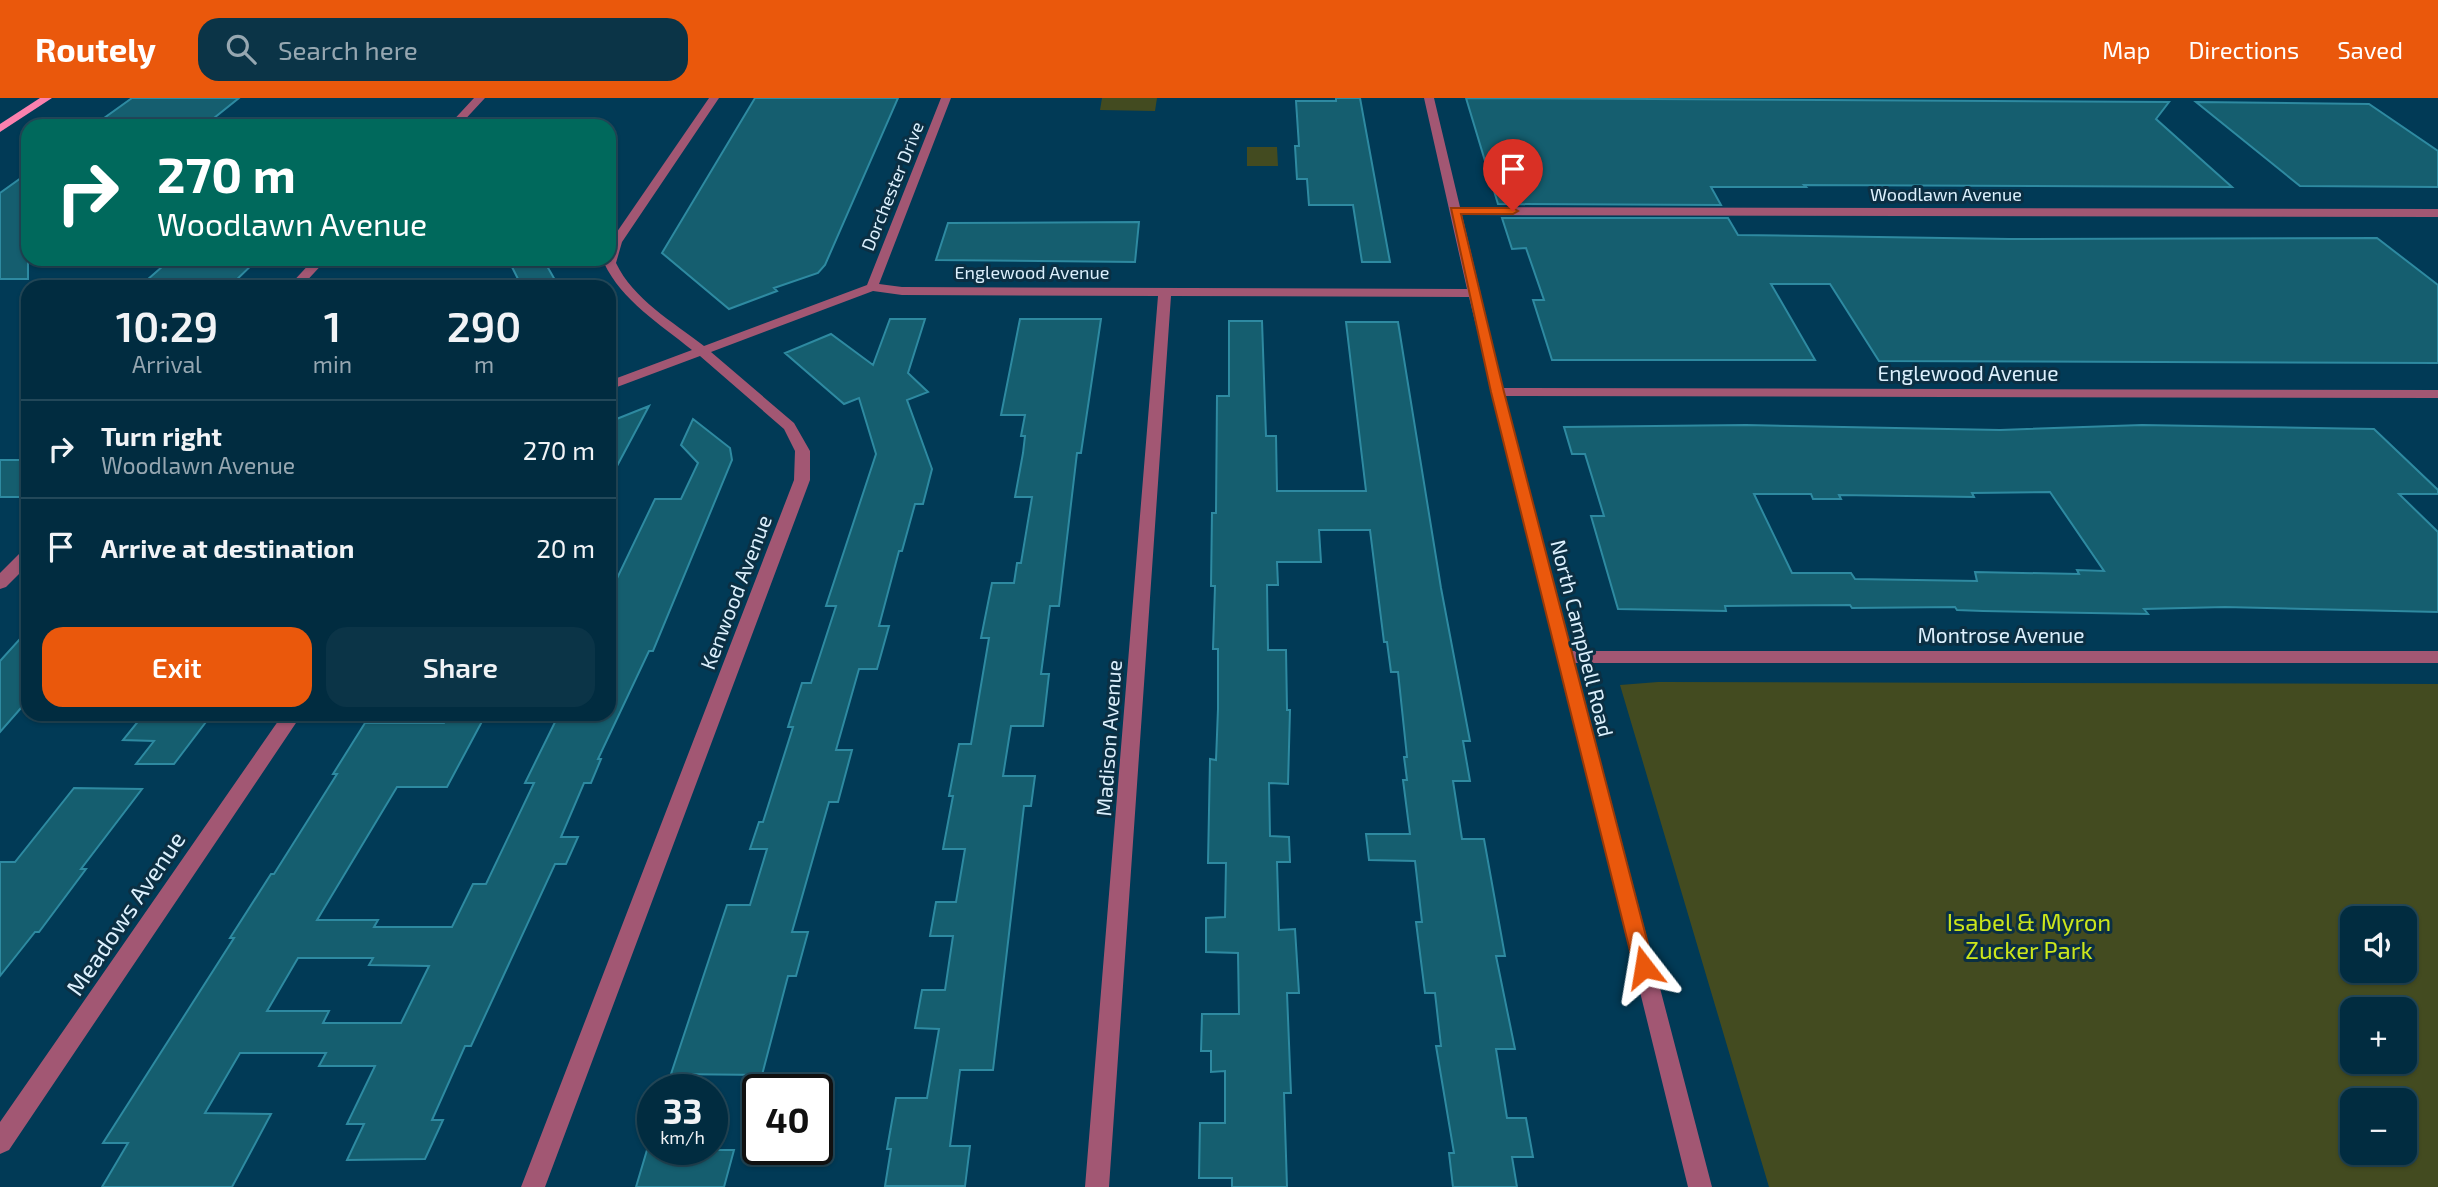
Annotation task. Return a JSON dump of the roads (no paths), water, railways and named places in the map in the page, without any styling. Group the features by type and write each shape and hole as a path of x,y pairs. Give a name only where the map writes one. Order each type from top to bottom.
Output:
{"main road":[{"path":"0,129 47,98"}],"street":[{"path":"460,119 480,98"},
{"name":"Kenwood Avenue","path":"616,242 715,98"},
{"name":"Dorchester Drive","path":"872,288 946,98"},
{"name":"North Campbell Road","path":"1429,98 1497,392 1700,1187"},
{"name":"Woodlawn Avenue","path":"1455,211 2438,213"},
{"path":"301,280 314,266"},
{"name":"Kenwood Avenue","path":"533,1187 802,480 805,455 801,440 789,426 702,351 637,300 618,280 611,266"},
{"name":"Englewood Avenue","path":"616,383 872,288 902,291 1474,293"},
{"name":"Madison Avenue","path":"1097,1187 1165,292"},
{"name":"Englewood Avenue","path":"1497,392 2438,394"},
{"path":"0,583 21,562"},
{"name":"Montrose Avenue","path":"1565,657 2438,657"},
{"name":"Meadows Avenue","path":"0,1142 288,721"}],"park label":[{"name":"Isabel & Myron Zucker Park","path":"2029,935"}]}
